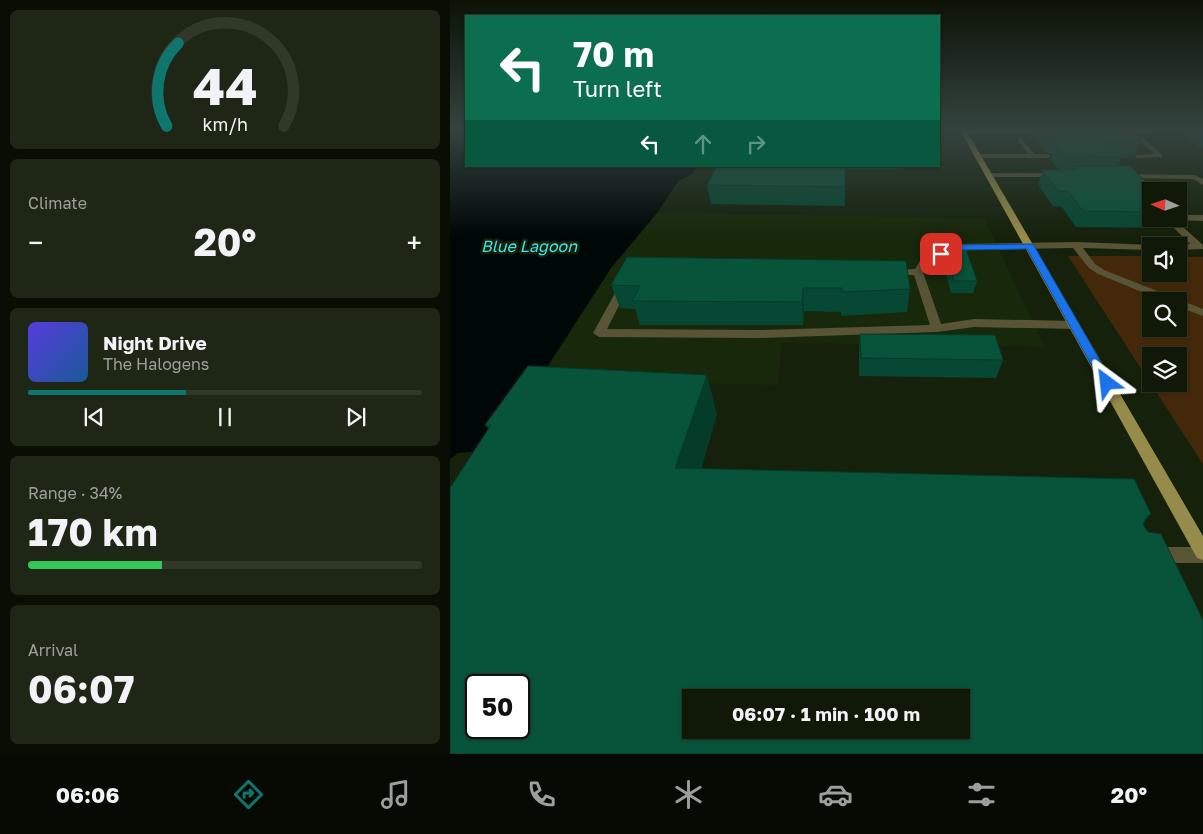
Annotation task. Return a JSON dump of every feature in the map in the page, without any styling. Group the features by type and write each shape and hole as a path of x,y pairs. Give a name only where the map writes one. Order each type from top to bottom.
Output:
{"main road":[{"path":"984,165 1203,554"}],"street":[{"path":"990,175 1070,176"},
{"path":"1117,176 1130,180 1195,176 1203,183"},
{"path":"1188,218 1203,218"},
{"path":"1179,228 1200,247"},
{"path":"1076,245 1092,266 1101,272 1151,292"},
{"path":"937,328 918,272 924,261 958,247 1076,245 1142,247"},
{"path":"1187,247 1200,247"},
{"path":"879,271 918,272"},
{"path":"630,276 599,333 760,334 937,328 974,323 1074,325"},
{"path":"1187,306 1203,313"},
{"path":"1140,556 1203,554"}],"shaded area":[{"path":"657,213 984,218 1045,347 782,343 778,385 540,380 611,268"},
{"path":"1068,256 1142,256 1142,282 1187,282 1187,257 1203,257 1203,464 1156,392 1187,392 1187,347 1142,347 1142,370"}],"water":[{"name":"Blue Lagoon","path":"450,165 465,165 465,167 695,167 691,175 679,180 657,213 611,268 541,376 521,448 458,453 450,459"}],"building":[{"path":"1072,166 1130,166 1146,182 1142,182 1142,212 1083,211 1068,191 1058,191 1043,170 1076,170"},
{"path":"716,167 845,167 845,187 707,185"},
{"path":"945,248 966,249 977,281 954,281"},
{"path":"627,257 906,261 910,289 842,292 842,288 803,288 802,302 632,301 640,286 611,285"},
{"path":"860,334 995,335 1003,360 861,358"},
{"path":"528,366 707,375 675,468 1134,479 1151,514 1146,517 1143,525 1148,532 1161,534 1203,620 1203,754 450,754 450,488 491,425 485,425"}],"route":[{"path":"941,254 958,247 1030,246 1107,383"}]}
